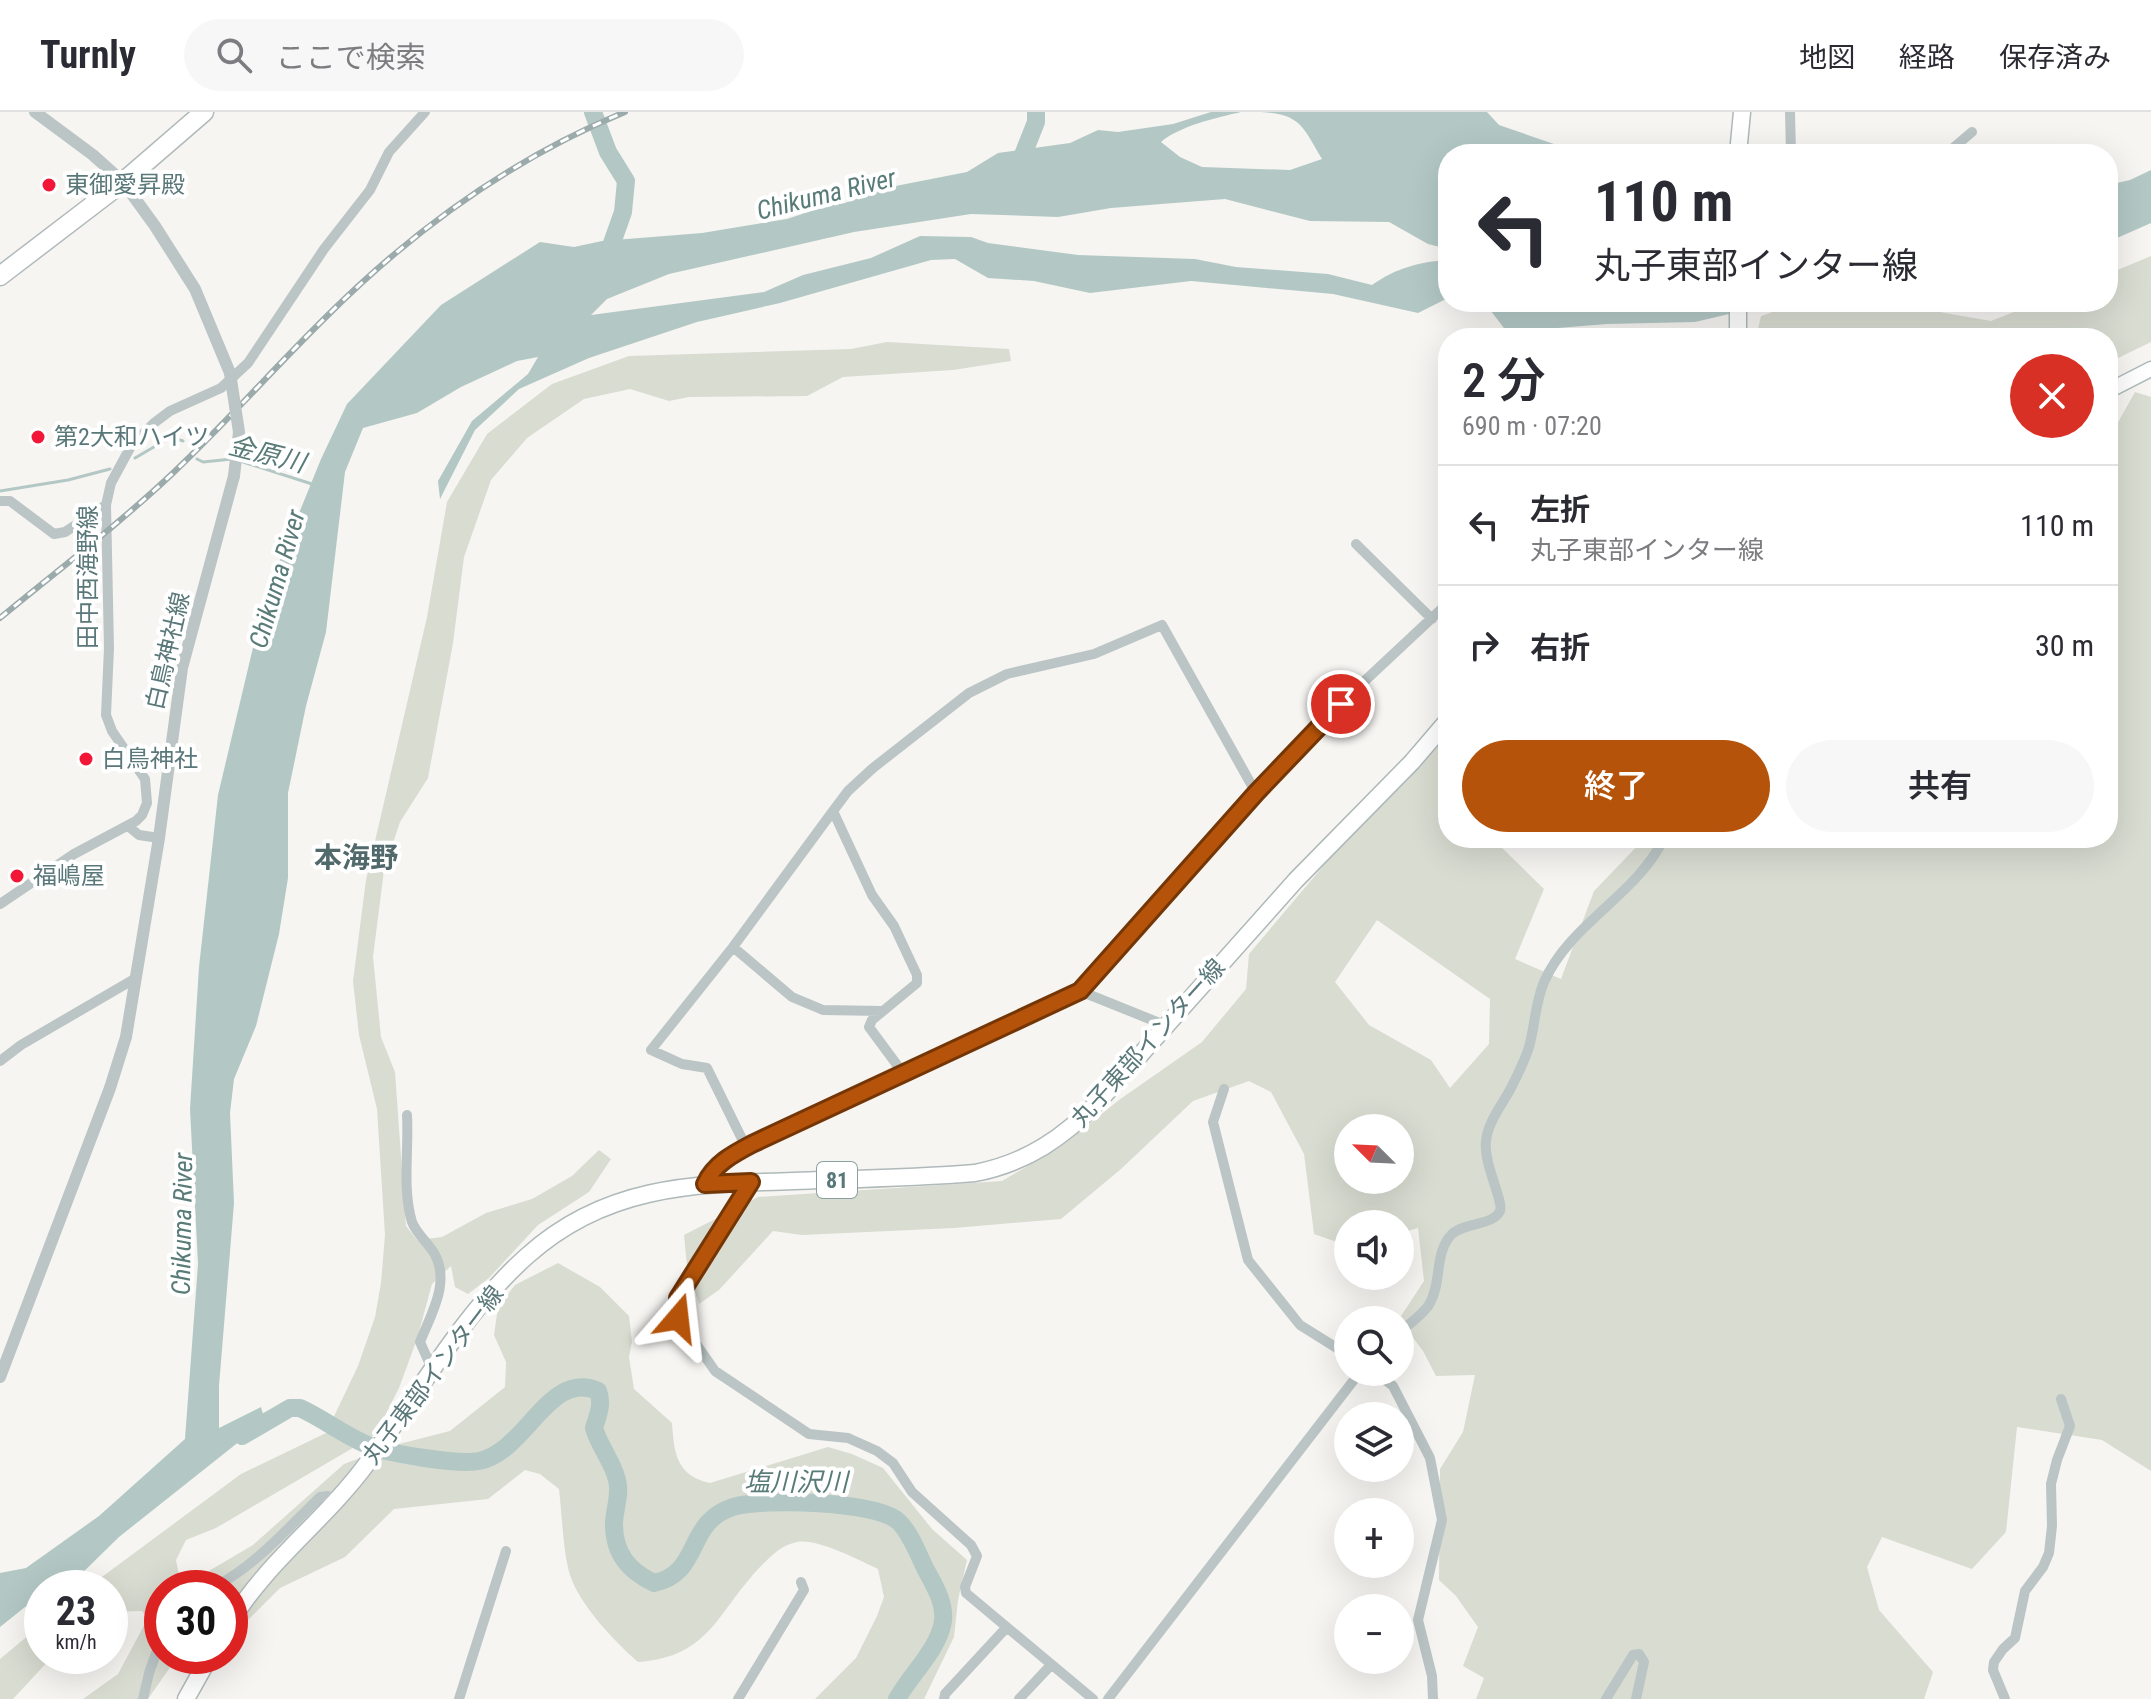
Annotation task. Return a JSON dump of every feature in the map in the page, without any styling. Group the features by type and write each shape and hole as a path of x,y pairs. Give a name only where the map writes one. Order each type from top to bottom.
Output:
{"highway":[{"path":"0,276 123,182 204,112"}],"main road":[{"path":"1739,144 1742,112"},
{"path":"2118,386 2151,369"},
{"name":"丸子東部インター線","path":"248,1596 275,1562 366,1466 432,1369 493,1291 526,1256 554,1234 619,1200 660,1190 705,1184 975,1173 1039,1152 1078,1123 1296,880 1438,732"},
{"path":"186,1699 200,1674"}],"street":[{"path":"35,112 93,155 123,182"},
{"name":"田中西海野線","path":"128,826 142,815 147,803 147,791 145,779 112,731 106,715 109,648 106,505 111,483 131,446 154,423 170,411 221,388 254,355 324,249 370,190 389,152 425,112"},
{"path":"1790,112 1791,144"},
{"path":"1958,144 1972,132"},
{"name":"白鳥神社線","path":"0,1377 126,1037 159,838 182,668 231,496 239,432 230,373 195,289 123,182"},
{"path":"0,501 10,501 19,506 54,534 65,532 106,505"},
{"path":"1356,544 1432,619"},
{"path":"705,1184 719,1164 746,1147 1080,991 1325,718 1438,613"},
{"path":"746,1147 707,1068 682,1064 651,1050 733,947 848,791 969,693 1007,674 1094,654 1162,625 1256,793"},
{"path":"833,811 872,895 894,926 917,975 917,983 872,1020 869,1027 903,1073"},
{"path":"0,904 74,854 128,826 139,835 159,838"},
{"path":"1414,1319 1430,1304 1443,1249 1451,1235 1466,1225 1489,1221 1500,1210 1501,1202 1486,1161 1486,1139 1496,1112 1512,1087 1529,1049 1545,981 1583,928 1639,874 1659,848"},
{"path":"733,947 792,997 823,1010 882,1011"},
{"path":"0,1061 21,1045 136,978"},
{"path":"1080,991 1167,1026"},
{"path":"1224,1089 1213,1122 1248,1260 1300,1325 1334,1346"},
{"path":"407,1115 407,1187 413,1225 437,1258 442,1281 420,1342 432,1369"},
{"path":"751,1182 678,1298 678,1318 715,1371 785,1419 809,1434 834,1435 868,1446 893,1463 912,1492 971,1545 977,1556 965,1587 966,1593 1093,1699"},
{"path":"1108,1699 1349,1386"},
{"path":"1393,1386 1430,1458 1442,1520 1418,1620 1432,1676 1433,1699"},
{"path":"2005,1699 1993,1670 1994,1662 2015,1638 2025,1591 2043,1567 2049,1553 2051,1484 2070,1426 2061,1399"},
{"path":"239,1570 320,1497 328,1496 336,1500"},
{"path":"459,1699 506,1551"},
{"path":"738,1699 804,1590 801,1582"},
{"path":"944,1699 945,1694 1006,1628"},
{"path":"1606,1699 1625,1665 1633,1655 1639,1654 1644,1662 1636,1699"},
{"path":"1019,1699 1051,1665"},
{"path":"143,1699 149,1674"}],"shaded area":[{"path":"2151,256 2151,342 2118,358 2118,328 1758,328 1761,316 1772,312 1939,312 1991,321 2014,312 2118,312 2118,270"},
{"path":"887,342 1009,349 1011,361 953,370 843,377 807,396 689,397 669,401 630,389 584,399 527,438 491,480 464,557 453,643 428,778 400,822 384,870 373,957 381,1037 395,1072 406,1226 417,1240 442,1237 486,1213 532,1199 572,1176 599,1150 611,1159 589,1192 538,1225 489,1278 468,1294 455,1287 451,1266 432,1284 399,1388 375,1435 216,1528 186,1540 176,1560 178,1570 144,1570 144,1613 128,1611 128,1570 111,1570 241,1474 326,1433 358,1366 375,1317 385,1235 377,1109 359,1035 353,981 366,880 427,617 447,502 487,434 552,384 629,356 851,349"},
{"path":"2135,392 2151,397 2151,1471 2102,1440 2017,1427 2006,1532 1972,1569 1882,1537 1867,1567 1879,1610 1933,1672 1924,1699 1476,1699 1484,1678 1463,1666 1478,1627 1456,1596 1439,1580 1440,1469 1463,1432 1475,1375 1436,1376 1414,1339 1414,1306 1408,1306 1424,1281 1418,1228 1414,1229 1414,1210 1334,1210 1334,1241 1314,1234 1304,1154 1271,1092 1249,1081 1193,1101 1121,1169 1061,1219 802,1235 773,1231 719,1290 699,1304 687,1266 684,1235 758,1197 1002,1181 1063,1145 1119,1100 1202,1042 1246,989 1249,954 1351,833 1438,740 1438,848 1502,848 1544,889 1515,959 1561,979 1594,891 1635,848 2118,848 2118,422","holes":["1377,920 1490,999 1489,1044 1450,1088 1431,1060 1369,1025 1335,982"]},
{"path":"558,1263 600,1287 629,1316 632,1342 629,1357 634,1389 672,1423 676,1453 690,1475 710,1483 828,1447 852,1454 883,1468 932,1529 967,1560 954,1637 924,1699 815,1699 856,1658 884,1597 878,1569 815,1543 797,1542 778,1550 697,1641 682,1651 638,1662 599,1622 575,1586 566,1555 559,1489 540,1474 525,1470 488,1499 394,1509 345,1557 280,1588 248,1620 248,1570 210,1570 253,1545 344,1464 395,1445 450,1431 505,1387 506,1362 494,1335 498,1307 515,1285"},
{"path":"144,1625 144,1674 165,1674 148,1699 83,1699 118,1674 128,1674 128,1655"},
{"path":"24,1639 24,1674 36,1674 13,1699 0,1699 0,1659"}],"water":[{"name":"Chikuma River","path":"1211,112 1241,112 1188,127 1161,142 1180,157 1202,167 1290,170 1322,159 1310,138 1293,119 1261,112 1487,112 1499,125 1554,144 1438,144 1438,246 1389,222 1310,221 1225,199 1111,208 1058,217 971,214 854,232 669,274 607,299 591,315 764,292 803,275 871,258 920,236 971,237 988,243 1078,255 1195,259 1236,267 1328,274 1372,285 1408,267 1438,261 1438,303 1418,313 1333,294 1191,281 1090,293 1034,281 988,278 955,259 931,260 780,303 697,322 589,358 519,389 475,430 440,499 438,481 472,421 528,374 538,357 517,361 461,387 417,413 363,428 345,472 326,632 306,706 288,793 288,878 279,934 256,1026 234,1079 230,1113 234,1203 219,1386 219,1428 261,1407 265,1421 119,1537 85,1570 24,1570 24,1608 0,1627 0,1573 26,1568 99,1516 185,1439 198,1264 190,1109 199,967 218,795 265,597 321,459 347,404 441,305 540,242 574,247 602,241 702,233 787,219 845,203 875,190 967,172 998,153 1070,143 1098,130 1118,132 1173,124"},
{"path":"2151,170 2151,223 2118,238 2118,183"},
{"path":"1492,312 1738,312 1695,322 1504,328"}],"waterway":[{"path":"593,112 608,152 626,181 623,212 606,260"},
{"path":"1017,170 1036,122 1036,112"},
{"name":"金原川","path":"135,458 171,437 183,441"},
{"name":"金原川","path":"197,459 203,462 232,459"},
{"name":"金原川","path":"240,461 312,484"},
{"name":"金原川","path":"0,491 68,480 110,469"},
{"name":"塩川沢川","path":"242,1436 290,1408 300,1408 380,1449 441,1460 479,1461 496,1455 511,1443 551,1401 565,1391 581,1387 598,1391 600,1405 594,1428 617,1480 614,1524 617,1544 630,1567 654,1583 680,1569 707,1524 733,1507 819,1503 868,1510 899,1522 911,1538 941,1600 943,1621 936,1642 897,1699"}],"railway":[{"path":"0,618 173,473 326,317 393,255 504,174 543,151 625,112"}],"place":[{"name":"東御愛昇殿","path":"49,185"},
{"name":"第2大和ハイツ","path":"38,437"},
{"name":"白鳥神社","path":"86,759"},
{"name":"福嶋屋","path":"17,876"}],"district":[{"name":"本海野","path":"356,857"}],"route":[{"path":"678,1318 678,1298 751,1182 705,1184 719,1164 752,1144 1080,991 1256,793 1341,704"}]}
